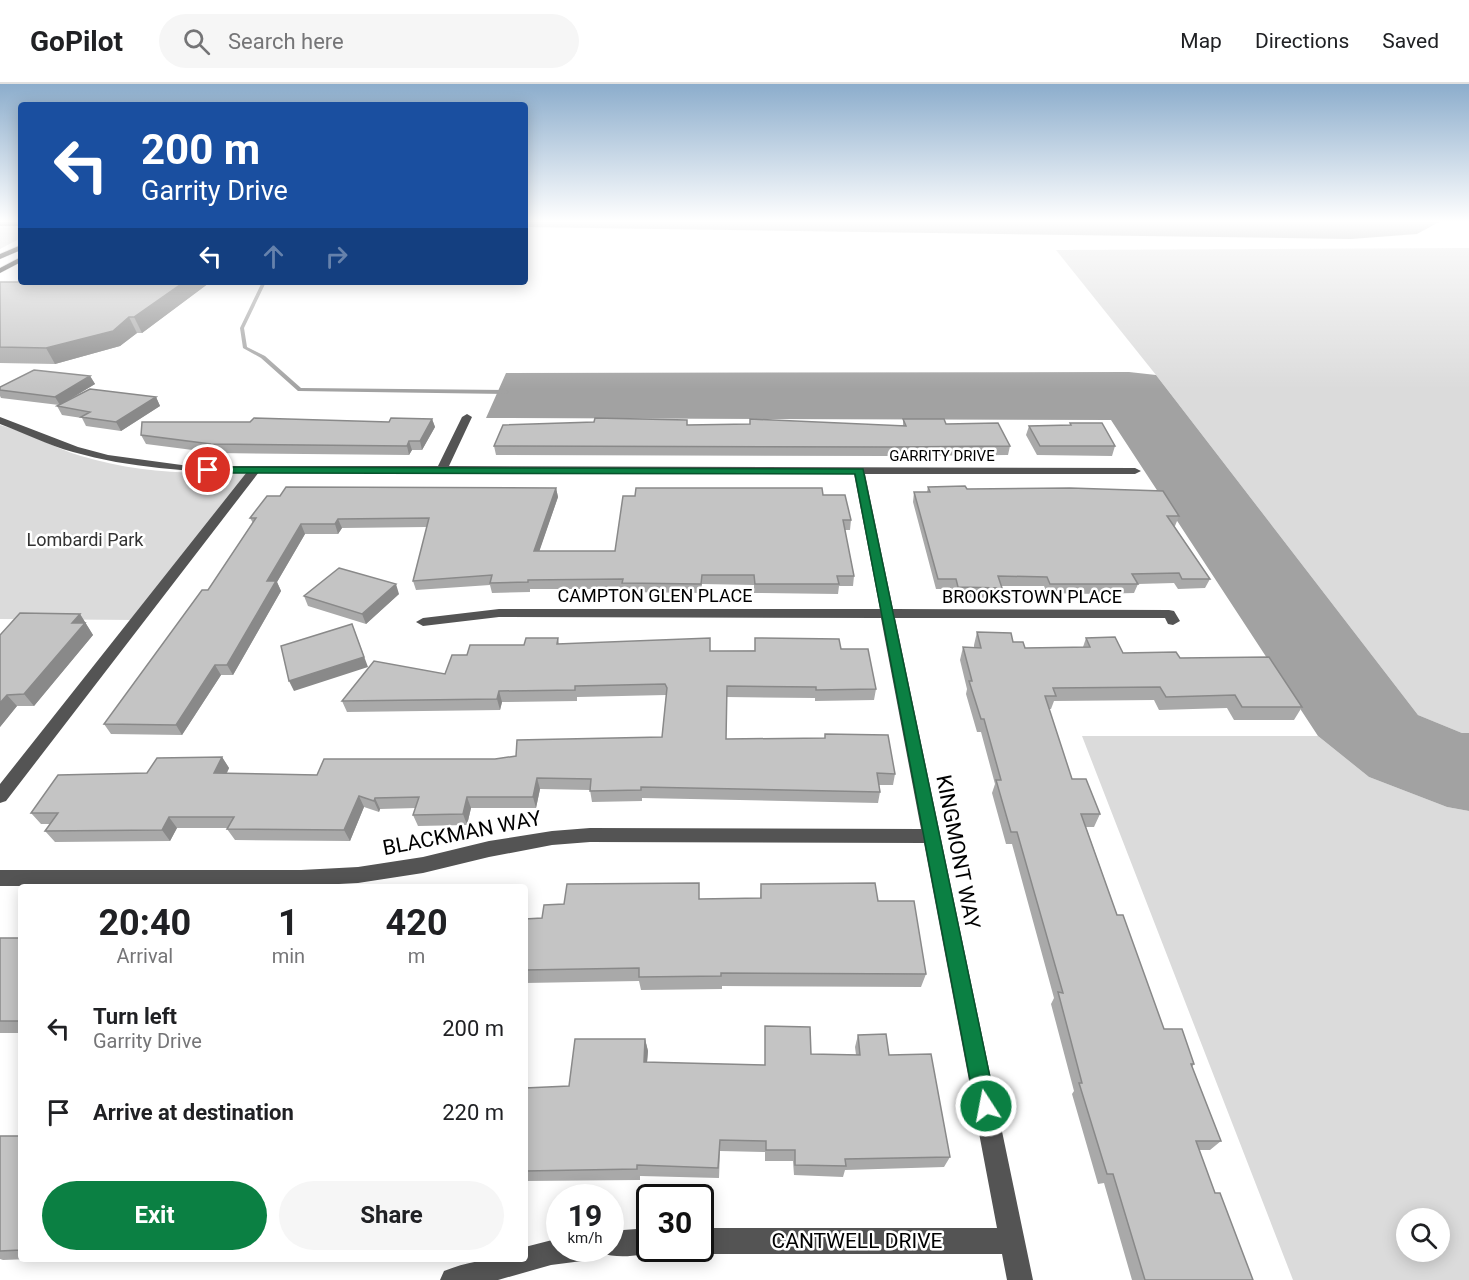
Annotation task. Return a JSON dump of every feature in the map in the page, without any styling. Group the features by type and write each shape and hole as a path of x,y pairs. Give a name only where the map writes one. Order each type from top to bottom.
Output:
{"street":[{"path":"441,471 467,417"},
{"name":"GARRITY DRIVE","path":"0,420 65,446 108,458 189,469 1135,471"},
{"path":"0,796 255,470"},
{"name":"KINGMONT WAY","path":"859,471 1020,1280"},
{"name":"CAMPTON GLEN PLACE","path":"423,622 499,613 888,614"},
{"name":"BROOKSTOWN PLACE","path":"888,614 1169,614 1173,621"},
{"name":"BLACKMAN WAY","path":"0,878 301,878 358,875 423,866 489,849 552,838 590,836 932,836"},
{"name":"CANTWELL DRIVE","path":"714,1241 1013,1241"},
{"path":"528,1260 546,1254"},
{"path":"453,1280 484,1275 522,1262"}],"green space":[{"path":"1078,278 1469,278 1469,733 1462,733 1418,715"},
{"name":"Lombardi Park","path":"0,425 71,453 124,466 189,473 255,470 138,620 0,619"},
{"path":"1082,736 1318,736 1369,777 1447,807 1469,811 1469,1280 1293,1280"}],"shaded area":[{"path":"1129,372 1156,375 1418,715 1462,733 1469,733 1469,811 1447,807 1369,777 1318,736 1111,420 486,418 506,373"}],"building":[{"path":"0,282 18,282 18,285 180,285 134,317 129,317 113,331 46,348 0,347"},
{"path":"34,370 90,376 55,397 0,390 0,387"},
{"path":"90,389 156,397 116,422 81,417 90,412 57,406"},
{"path":"254,418 389,422 391,418 432,419 420,441 409,441 407,446 211,444 141,435 142,422 250,422"},
{"path":"595,418 687,420 687,425 750,424 750,419 906,426 903,419 944,419 946,424 998,423 1010,446 494,446 503,425 594,422"},
{"path":"1070,423 1102,423 1115,446 1040,446 1029,426 1071,425"},
{"path":"965,486 967,489 1070,488 1163,491 1179,516 1167,516 1210,579 1182,579 1179,573 1132,574 1138,584 1050,584 1047,577 998,576 1002,588 958,587 956,579 938,579 914,492 930,492 928,487"},
{"path":"286,487 556,488 534,551 615,551 623,496 635,496 636,488 822,488 823,495 845,495 851,520 843,520 854,576 837,576 839,584 755,584 754,575 702,575 701,584 622,583 623,579 528,580 528,582 490,583 492,575 413,581 429,518 338,519 335,524 301,524 267,581 276,581 227,665 215,665 176,725 104,724 202,590 208,590 256,518 250,518 267,496 280,496"},
{"path":"339,568 396,584 362,614 304,596"},
{"path":"20,613 80,614 72,623 85,623 24,694 7,695 0,703 0,635"},
{"path":"352,624 364,657 289,681 281,646"},
{"path":"977,632 1011,633 1013,642 1023,642 1025,648 1090,647 1086,638 1115,637 1123,653 1176,652 1180,658 1269,657 1302,707 1242,707 1235,695 1166,697 1160,687 1053,688 1056,696 1045,696 1072,779 1086,779 1100,814 1081,814 1117,915 1123,915 1164,1029 1182,1029 1194,1064 1191,1064 1221,1141 1196,1141 1215,1193 1220,1193 1253,1280 1145,1280 1113,1174 1107,1174 1079,1083 1082,1083 1058,992 1063,993 1017,832 1011,832 996,780 1001,780 984,719 981,719 969,681 972,681 963,647 981,648"},
{"path":"526,638 558,638 557,644 710,638 710,651 755,651 755,638 839,639 841,649 868,649 876,689 816,690 816,687 727,686 726,739 825,738 825,734 888,735 895,774 877,773 880,792 641,787 641,790 590,791 591,779 537,778 533,797 467,797 463,814 413,815 419,797 375,798 374,801 359,796 344,830 227,829 234,817 169,817 162,830 45,831 58,813 31,813 58,775 147,773 157,758 222,757 214,773 317,775 324,759 495,759 516,756 517,740 662,737 667,688 665,684 575,686 575,690 499,691 497,699 342,701 374,661 445,674 452,655 467,655 470,645 524,645"},
{"path":"699,883 699,899 761,898 761,884 875,883 878,901 914,901 926,974 721,973 721,976 639,977 639,968 528,970 528,919 542,918 544,905 564,904 567,884"},
{"path":"0,938 18,938 18,1021 0,1021"},
{"path":"765,1026 810,1027 811,1054 860,1055 858,1035 886,1034 889,1055 931,1054 950,1157 845,1159 846,1166 795,1165 795,1150 766,1150 766,1141 720,1140 718,1168 637,1165 637,1169 528,1171 528,1088 569,1086 575,1039 645,1039 644,1062 765,1065"},
{"path":"0,1136 18,1136 18,1250 0,1251"}],"waterway":[{"path":"263,285 242,328 245,348 263,357 300,390 506,392"}],"route":[{"path":"208,470 859,471 986,1106"}]}
